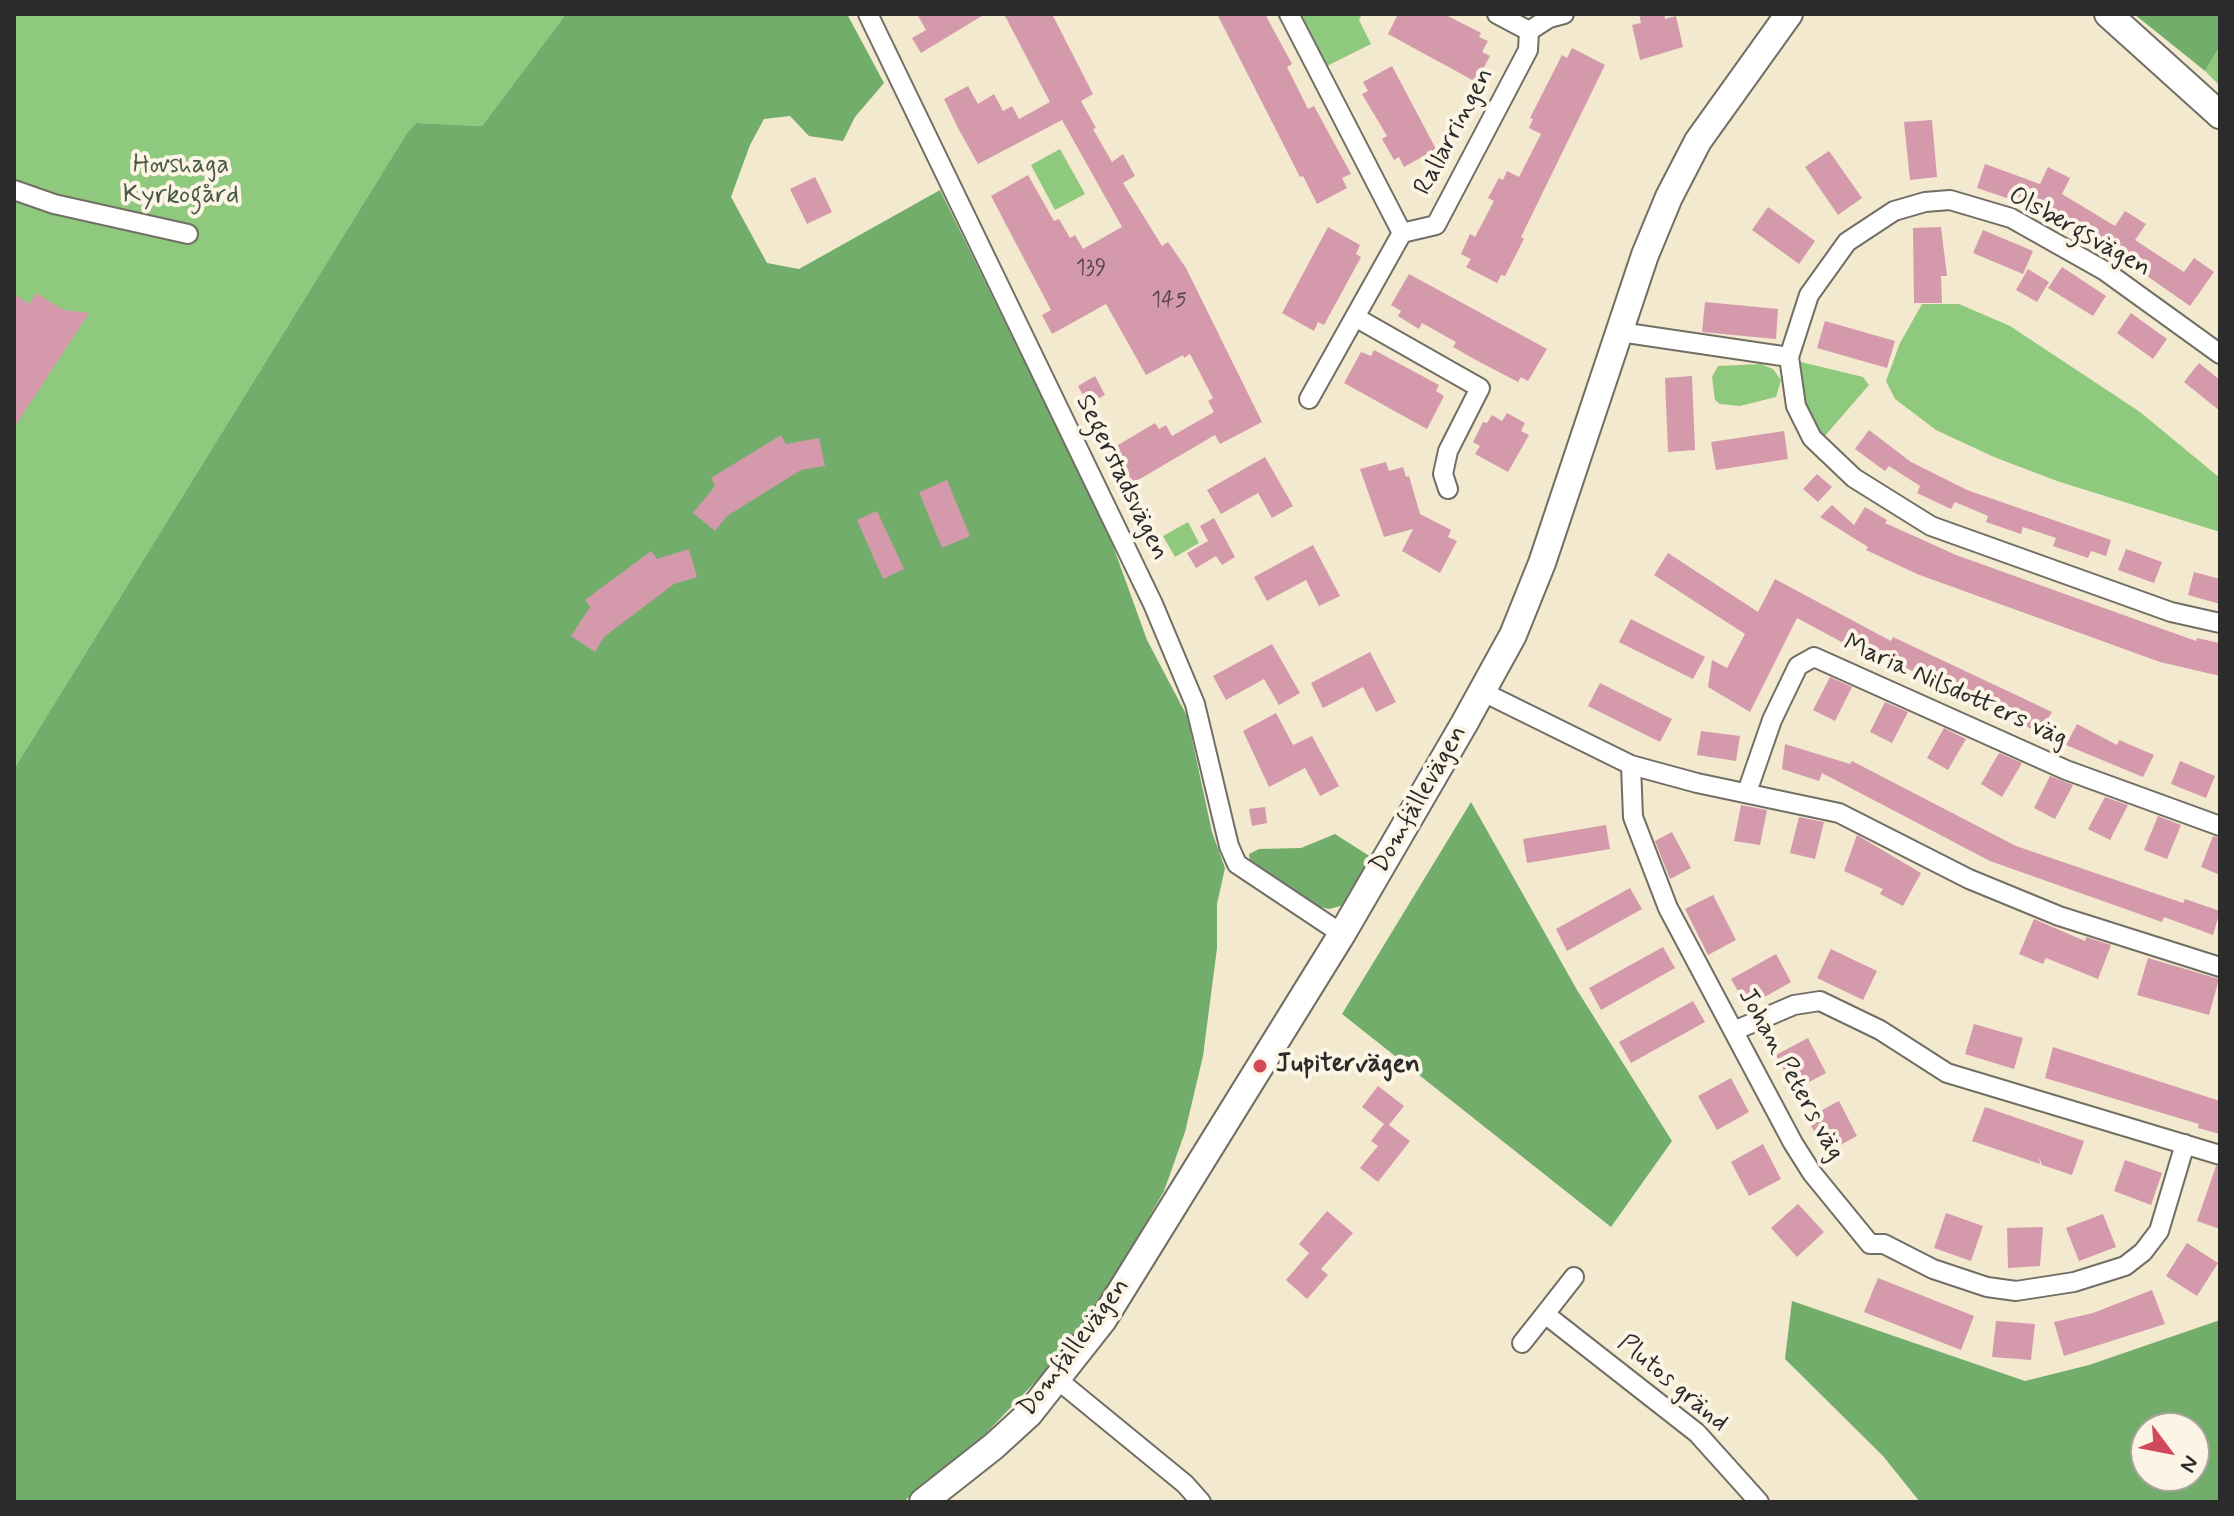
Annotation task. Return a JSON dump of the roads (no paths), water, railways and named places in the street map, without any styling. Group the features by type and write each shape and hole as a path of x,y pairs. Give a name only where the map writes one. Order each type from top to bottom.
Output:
{"street":[{"name":"Segerstadsvägen","path":"868,14 1153,604 1195,704 1229,846 1237,864 1342,934"},
{"name":"Rallarringen","path":"1289,14 1402,233 1436,225 1528,50 1529,31"},
{"path":"1497,14 1529,31 1549,18 1564,14"},
{"path":"2108,14 2220,115"},
{"name":"Domfällevägen","path":"923,1502 994,1446 1058,1380 1103,1320 1342,934 1513,635 1542,563 1645,255 1698,141 1789,16"},
{"path":"14,190 54,204 188,234"},
{"name":"Olsbergsvägen","path":"2220,354 2105,271 2011,218 1950,200 1925,202 1894,211 1847,242 1809,295 1789,357 1796,406 1812,438 1854,478 1931,526 2171,612 2220,623"},
{"path":"1309,399 1402,233"},
{"path":"1355,317 1480,388 1448,451 1443,474 1448,489"},
{"path":"1620,332 1789,357"},
{"name":"Maria Nilsdotters väg","path":"1747,792 1772,720 1791,679 1798,666 1814,657 2066,770 2220,826"},
{"path":"1483,692 1631,765 1697,783 1839,813 2007,895 2111,933 2220,967"},
{"name":"Johan Peters väg","path":"1631,765 1633,817 1668,908 1736,1030 1793,1143 1812,1173 1870,1244 1884,1244 1933,1269 1987,1287 2016,1291 2045,1288 2125,1266 2143,1252 2159,1231 2185,1144"},
{"path":"1736,1030 1794,1005 1820,1001 1868,1024 1947,1073 2220,1155"},
{"path":"1522,1343 1574,1277"},
{"name":"Plutos gränd","path":"1545,1314 1697,1433 1759,1502"},
{"path":"1058,1380 1185,1484 1201,1502"}],"place":[{"name":"Jupitervägen","path":"1260,1066"}],"park label":[{"name":"Hovshaga Kyrkogård","path":"181,182"}]}
